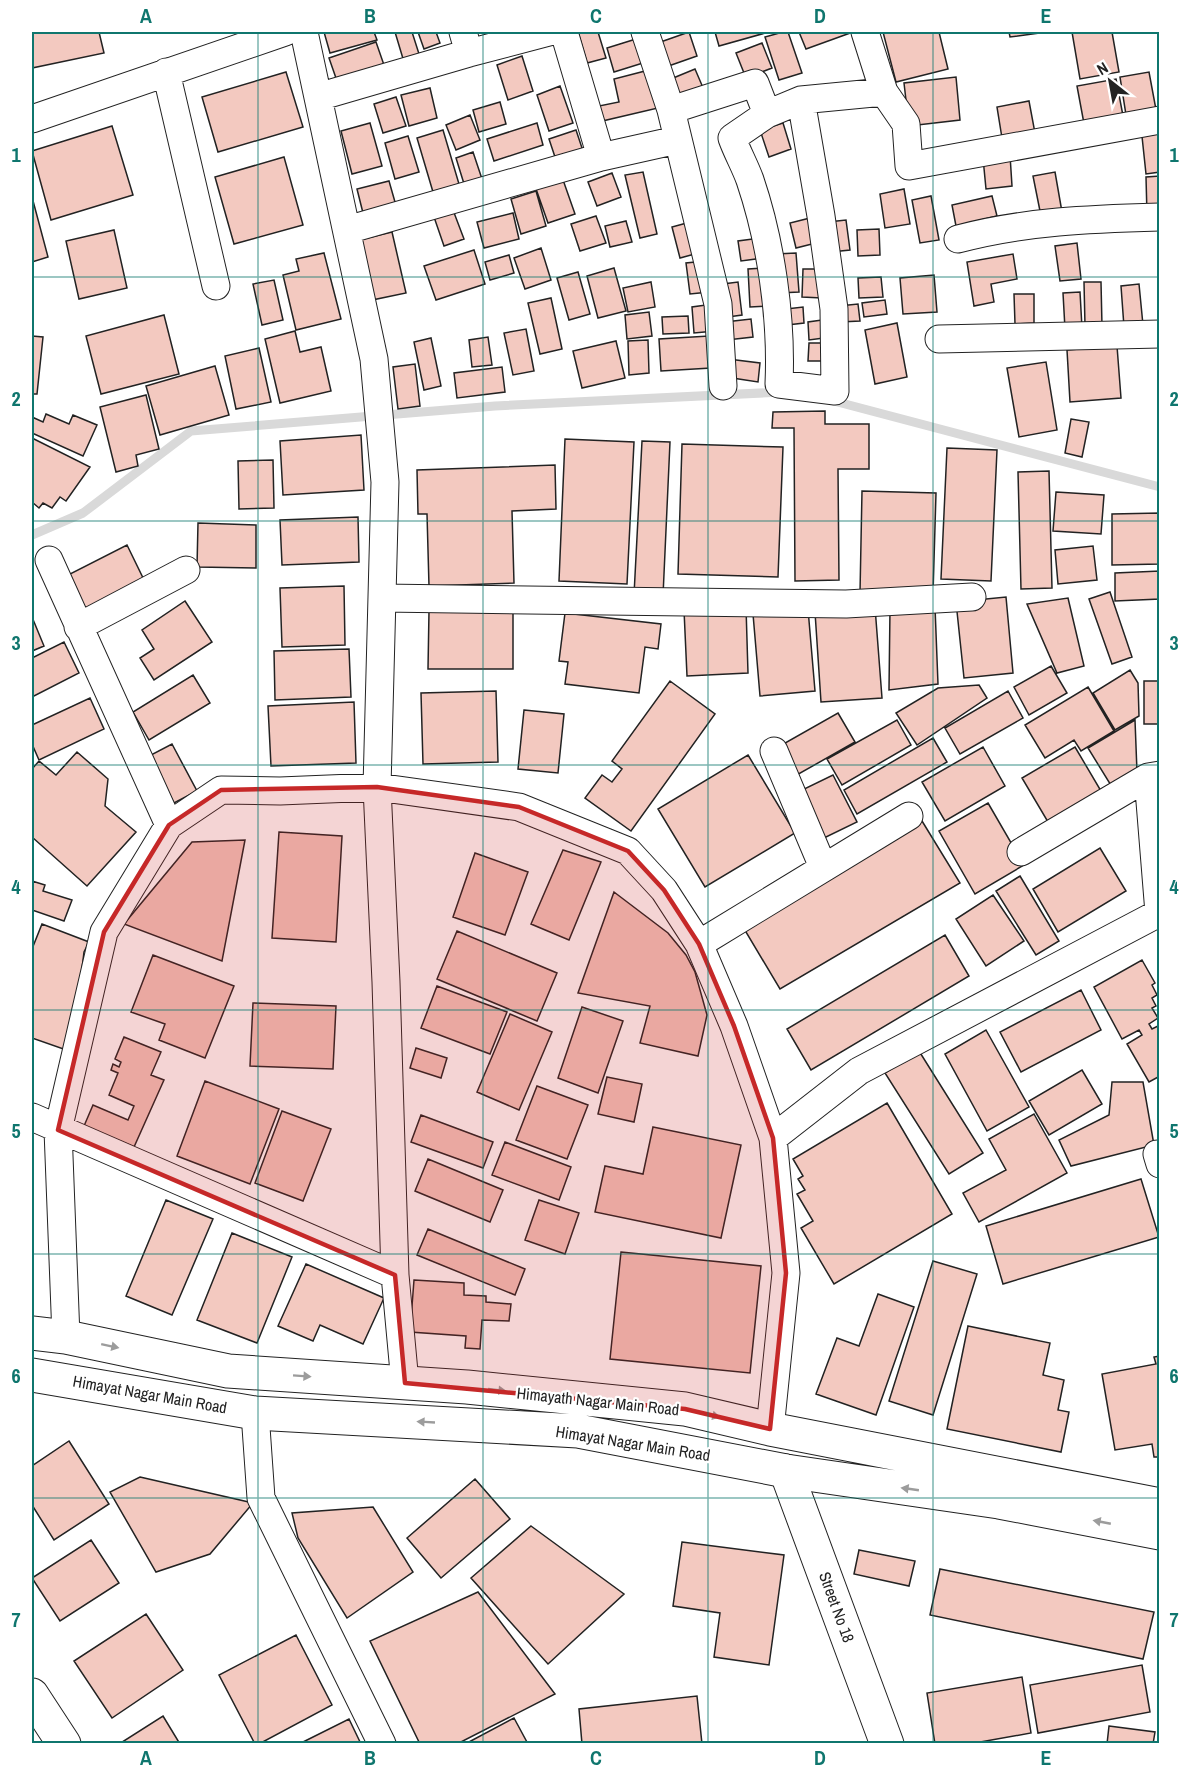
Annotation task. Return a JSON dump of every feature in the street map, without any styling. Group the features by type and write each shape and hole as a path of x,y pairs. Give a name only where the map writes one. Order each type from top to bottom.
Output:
{"main road":[{"name":"Himayath Nagar Main Road","path":"32,1333 66,1337 228,1371 405,1383 685,1409 770,1429 1160,1505"},
{"name":"Himayat Nagar Main Road","path":"32,1375 255,1413 578,1431 786,1471 999,1502 1160,1533"},
{"name":"Street No 18","path":"786,1471 887,1743"},
{"path":"32,1695 64,1743"}],"street":[{"path":"32,119 285,32"},
{"path":"304,32 374,359 385,482 377,787 387,982 395,1275 405,1383"},
{"path":"318,97 466,42 549,32"},
{"path":"564,32 601,157"},
{"path":"645,32 671,110 718,304 723,386"},
{"path":"865,32 884,92 906,124 909,166 1160,120"},
{"path":"166,72 216,286"},
{"path":"671,110 755,83 767,114"},
{"path":"801,100 834,309 835,391 779,384 780,352 769,255 750,180 732,138 767,114 801,100 884,92"},
{"path":"347,230 601,157 677,140"},
{"path":"958,239 996,229 1057,220 1160,217"},
{"path":"939,339 1160,334"},
{"path":"49,560 169,825"},
{"path":"78,627 186,570"},
{"path":"382,598 846,604 972,597"},
{"path":"774,751 824,867"},
{"path":"773,1138 859,1071 1159,913 1154,776 1021,852"},
{"path":"66,1337 58,1130 104,932 169,825 221,790 280,791 377,787 519,807 628,852 664,890 699,945 734,1026 773,1138 786,1273 770,1429"},
{"path":"699,945 909,816"},
{"path":"32,1117 395,1275"},
{"path":"255,1413 261,1498 382,1743"}],"highlighted area":[{"path":"377,787 519,807 628,851 664,890 699,944 734,1026 773,1138 786,1273 770,1429 685,1409 405,1383 395,1275 58,1130 104,932 169,825 221,790"}],"building":[{"path":"32,32 99,32 104,53 32,68"},
{"path":"324,32 374,32 377,40 330,53"},
{"path":"395,32 412,32 420,57 404,62"},
{"path":"418,32 436,32 440,43 424,49"},
{"path":"578,32 598,32 606,58 587,63"},
{"path":"689,32 697,56 660,69 652,45"},
{"path":"715,32 769,32 719,46"},
{"path":"788,32 802,73 779,80 765,37"},
{"path":"799,32 853,32 806,49"},
{"path":"883,32 939,32 948,69 896,82"},
{"path":"1009,32 1047,32 1010,37"},
{"path":"1072,32 1112,32 1119,72 1080,79"},
{"path":"636,39 643,63 614,72 607,48"},
{"path":"376,42 384,65 337,81 329,58"},
{"path":"762,43 772,68 746,78 736,53"},
{"path":"522,56 533,91 508,100 497,65"},
{"path":"695,69 704,90 674,102 666,81"},
{"path":"649,70 658,108 598,122 594,107 619,102 614,79"},
{"path":"286,72 303,127 218,152 202,97"},
{"path":"1149,72 1157,115 1127,121 1120,77"},
{"path":"956,77 960,120 909,126 904,83"},
{"path":"1116,79 1124,121 1085,129 1077,86"},
{"path":"560,86 573,123 549,131 537,95"},
{"path":"430,88 437,118 409,126 401,95"},
{"path":"396,97 406,126 383,133 374,104"},
{"path":"1029,101 1035,133 1002,138 997,107"},
{"path":"500,102 506,124 479,132 473,110"},
{"path":"470,115 480,140 456,150 446,125"},
{"path":"370,123 382,166 352,174 341,131"},
{"path":"537,123 543,145 494,161 487,139"},
{"path":"783,123 791,149 769,157 760,130"},
{"path":"1160,125 1160,172 1146,174 1141,127"},
{"path":"112,126 133,195 51,220 32,151"},
{"path":"443,130 459,184 433,192 417,138"},
{"path":"576,130 585,157 558,166 549,139"},
{"path":"408,136 419,172 395,179 385,143"},
{"path":"473,152 483,182 465,187 456,158"},
{"path":"1010,155 1012,186 986,189 983,158"},
{"path":"284,157 303,225 234,244 215,177"},
{"path":"643,172 657,234 640,238 625,175"},
{"path":"1055,172 1062,212 1041,216 1033,176"},
{"path":"612,173 621,197 597,206 588,182"},
{"path":"1160,176 1160,214 1147,215 1146,177"},
{"path":"562,177 575,214 548,223 535,186"},
{"path":"389,181 397,209 364,217 357,189"},
{"path":"904,189 910,224 885,228 880,194"},
{"path":"536,191 546,226 521,234 511,199"},
{"path":"931,196 939,240 920,243 912,200"},
{"path":"992,196 997,216 956,226 952,205"},
{"path":"32,197 48,257 32,262"},
{"path":"453,210 464,239 444,246 434,217"},
{"path":"513,213 519,239 484,248 477,222"},
{"path":"596,216 606,243 580,251 571,224"},
{"path":"814,217 820,242 796,248 790,223"},
{"path":"846,220 850,250 831,252 828,222"},
{"path":"626,221 632,242 610,247 605,226"},
{"path":"694,221 702,252 680,258 672,227"},
{"path":"879,229 880,255 858,256 857,230"},
{"path":"114,230 127,288 79,299 66,241"},
{"path":"392,232 406,293 372,300 359,240"},
{"path":"760,238 763,258 741,261 738,241"},
{"path":"1077,243 1081,279 1060,281 1055,246"},
{"path":"541,248 551,280 525,289 514,258"},
{"path":"474,250 485,284 436,300 424,266"},
{"path":"324,253 341,319 296,330 283,275 299,271 296,259"},
{"path":"796,253 799,292 779,293 776,254"},
{"path":"1013,254 1017,279 991,284 994,302 974,306 967,262"},
{"path":"509,255 514,273 490,280 485,262"},
{"path":"705,261 709,292 690,294 686,263"},
{"path":"614,268 626,311 598,318 587,276"},
{"path":"766,268 769,306 750,307 748,269"},
{"path":"803,269 823,269 822,298 802,297"},
{"path":"578,272 590,314 569,320 557,278"},
{"path":"934,275 937,312 903,314 900,278"},
{"path":"881,277 883,297 859,298 858,278"},
{"path":"274,280 283,320 262,325 253,284"},
{"path":"651,282 655,307 628,312 623,288"},
{"path":"738,282 742,315 728,317 723,284"},
{"path":"1084,282 1101,282 1102,326 1085,326"},
{"path":"1139,284 1143,325 1124,327 1121,286"},
{"path":"1080,292 1082,328 1065,329 1063,293"},
{"path":"1014,294 1034,294 1034,323 1015,324"},
{"path":"551,298 562,349 540,354 528,303"},
{"path":"885,300 887,314 864,317 862,303"},
{"path":"713,304 715,331 694,333 692,307"},
{"path":"858,304 860,321 840,322 839,306"},
{"path":"803,307 804,323 779,326 778,310"},
{"path":"649,312 652,336 627,339 625,315"},
{"path":"164,315 179,374 101,394 86,336"},
{"path":"688,316 689,333 663,334 662,317"},
{"path":"751,319 753,337 727,340 725,322"},
{"path":"829,319 831,337 809,340 808,322"},
{"path":"897,323 907,377 875,384 865,330"},
{"path":"526,329 534,371 513,375 504,333"},
{"path":"295,331 300,352 321,347 331,391 280,403 265,339"},
{"path":"32,336 43,337 37,394 32,394"},
{"path":"709,336 711,368 661,371 659,339"},
{"path":"488,337 492,365 472,367 469,340"},
{"path":"431,338 441,386 424,390 414,342"},
{"path":"648,340 649,373 629,375 628,341"},
{"path":"616,341 625,378 582,388 573,351"},
{"path":"809,343 832,343 831,361 808,361"},
{"path":"1117,346 1121,398 1070,402 1067,350"},
{"path":"259,348 271,402 236,409 225,356"},
{"path":"728,359 760,363 758,382 726,377"},
{"path":"1046,362 1057,430 1019,437 1007,368"},
{"path":"415,364 420,406 398,409 393,367"},
{"path":"215,366 229,415 160,435 146,386"},
{"path":"502,367 505,392 457,398 454,373"},
{"path":"146,395 159,449 136,455 138,466 116,472 100,407"},
{"path":"825,411 825,424 869,424 869,469 838,469 839,580 795,581 794,428 772,428 773,412"},
{"path":"46,414 69,424 73,415 97,425 83,456 32,433 32,417 43,422"},
{"path":"1071,419 1089,422 1082,457 1065,453"},
{"path":"361,435 364,490 283,495 280,441"},
{"path":"32,438 90,467 66,501 60,497 52,508 43,503 39,508 32,502"},
{"path":"565,439 634,442 627,584 559,581"},
{"path":"642,441 670,442 663,596 634,595"},
{"path":"682,444 783,447 778,577 678,574"},
{"path":"947,448 997,450 991,581 941,579"},
{"path":"273,460 274,508 239,509 238,461"},
{"path":"555,465 556,509 512,511 514,583 429,586 427,514 418,514 417,470"},
{"path":"1049,471 1052,588 1021,589 1018,472"},
{"path":"862,491 936,493 933,594 860,593"},
{"path":"1056,492 1104,495 1101,534 1053,531"},
{"path":"1160,513 1160,564 1112,565 1112,514"},
{"path":"358,517 359,562 282,565 280,520"},
{"path":"198,523 256,525 256,568 197,567"},
{"path":"127,545 145,582 84,613 66,576"},
{"path":"1093,546 1097,580 1058,584 1055,550"},
{"path":"1160,571 1160,599 1115,601 1115,573"},
{"path":"344,586 345,645 282,647 280,588"},
{"path":"1110,592 1132,657 1112,664 1089,599"},
{"path":"1006,597 1013,673 964,678 956,602"},
{"path":"1068,598 1084,666 1057,673 1027,604"},
{"path":"185,601 212,642 154,680 140,658 154,649 142,630"},
{"path":"746,607 748,673 687,676 684,610"},
{"path":"875,607 882,698 821,702 815,612"},
{"path":"935,607 938,684 889,690 890,609"},
{"path":"808,609 815,691 760,696 753,614"},
{"path":"429,611 513,611 513,669 428,669"},
{"path":"565,613 661,624 658,649 645,647 639,693 565,684 568,662 559,661"},
{"path":"32,617 44,646 32,651"},
{"path":"64,642 79,673 32,697 32,658"},
{"path":"349,649 351,697 275,700 274,651"},
{"path":"1051,666 1067,693 1029,715 1014,687"},
{"path":"1130,670 1138,683 1139,716 1115,730 1093,693"},
{"path":"193,675 210,703 149,740 133,712"},
{"path":"670,681 715,714 631,831 585,798 602,775 612,782 622,769 612,761"},
{"path":"1144,681 1160,681 1160,724 1144,724"},
{"path":"979,685 987,698 917,745 896,713 938,688"},
{"path":"1088,687 1114,731 1081,751 1074,740 1045,758 1025,725"},
{"path":"496,691 498,762 423,764 421,693"},
{"path":"1008,691 1023,718 960,754 945,728"},
{"path":"90,698 104,729 39,760 32,744 32,725"},
{"path":"354,702 356,763 271,766 268,706"},
{"path":"524,710 564,714 558,773 518,769"},
{"path":"838,713 855,742 795,776 778,747"},
{"path":"897,720 911,745 842,785 827,759"},
{"path":"1135,720 1137,772 1112,787 1088,748"},
{"path":"933,738 947,762 857,814 844,790"},
{"path":"172,744 197,791 174,803 149,756"},
{"path":"983,747 1005,786 945,821 922,782"},
{"path":"1075,747 1101,791 1048,822 1022,778"},
{"path":"77,752 108,779 105,806 136,832 87,886 32,837 32,769 39,761 56,775"},
{"path":"748,755 795,833 705,887 658,809"},
{"path":"833,775 857,822 824,838 800,791"},
{"path":"988,803 1024,865 975,894 939,831"},
{"path":"922,821 960,883 780,989 743,927"},
{"path":"279,832 342,836 336,942 272,938"},
{"path":"245,840 222,961 124,924 192,842"},
{"path":"1100,848 1126,891 1058,932 1033,889"},
{"path":"563,850 601,862 569,940 531,924"},
{"path":"475,853 528,872 505,935 453,917"},
{"path":"1020,876 1059,941 1036,955 996,891"},
{"path":"32,881 45,885 43,891 72,900 64,921 32,910"},
{"path":"614,892 668,933 686,955 695,972 707,1015 698,1056 640,1043 650,1006 578,993"},
{"path":"993,895 1024,941 986,966 956,919"},
{"path":"42,924 89,942 84,952 72,1052 32,1038 32,949"},
{"path":"457,931 557,973 537,1021 437,979"},
{"path":"945,935 969,976 811,1070 787,1029"},
{"path":"153,955 234,986 205,1058 159,1040 165,1024 131,1012"},
{"path":"1142,960 1155,983 1152,985 1157,995 1152,998 1156,1006 1152,1008 1158,1018 1149,1024 1152,1029 1160,1025 1160,1076 1149,1082 1127,1044 1142,1035 1139,1030 1122,1039 1094,987"},
{"path":"437,986 507,1012 490,1054 421,1028"},
{"path":"1081,990 1101,1030 1021,1072 1000,1032"},
{"path":"253,1003 336,1006 333,1069 250,1066"},
{"path":"582,1007 623,1021 598,1093 558,1078"},
{"path":"510,1014 552,1032 519,1110 477,1092"},
{"path":"986,1030 1029,1107 987,1131 945,1054"},
{"path":"124,1037 161,1052 151,1075 164,1080 134,1147 84,1126 93,1105 128,1120 134,1106 109,1095 118,1073 111,1070 113,1064 119,1067 121,1062 115,1059"},
{"path":"416,1048 447,1058 441,1078 410,1068"},
{"path":"919,1051 983,1153 949,1174 885,1073"},
{"path":"1082,1070 1102,1104 1049,1135 1029,1101"},
{"path":"607,1077 642,1084 634,1122 598,1114"},
{"path":"205,1081 279,1109 250,1184 177,1156"},
{"path":"1112,1082 1143,1082 1154,1145 1071,1166 1059,1140 1109,1115"},
{"path":"537,1086 588,1105 567,1159 516,1140"},
{"path":"887,1103 952,1214 834,1284 801,1228 813,1221 797,1194 805,1190 798,1179 803,1176 793,1159"},
{"path":"282,1111 331,1129 303,1201 255,1183"},
{"path":"1034,1114 1067,1173 979,1222 963,1193 1006,1170 989,1139"},
{"path":"421,1115 493,1142 483,1168 411,1142"},
{"path":"653,1127 741,1145 721,1238 595,1212 605,1166 643,1174"},
{"path":"505,1142 571,1167 559,1200 492,1175"},
{"path":"428,1159 503,1190 490,1222 415,1191"},
{"path":"1141,1179 1159,1237 1003,1284 986,1226"},
{"path":"166,1200 213,1219 172,1315 126,1296"},
{"path":"539,1200 579,1213 565,1254 525,1240"},
{"path":"428,1229 525,1269 515,1295 417,1255"},
{"path":"232,1233 292,1257 257,1343 197,1320"},
{"path":"621,1252 761,1266 750,1373 610,1359"},
{"path":"933,1261 977,1274 933,1415 889,1401"},
{"path":"306,1264 384,1298 363,1344 320,1325 313,1341 278,1326"},
{"path":"414,1280 464,1283 464,1295 486,1296 486,1302 511,1304 509,1321 482,1320 480,1349 465,1348 466,1336 410,1332"},
{"path":"878,1294 914,1307 876,1415 816,1394 837,1338 859,1346"},
{"path":"968,1326 1050,1343 1043,1375 1064,1380 1058,1410 1069,1412 1061,1452 947,1429"},
{"path":"1160,1356 1160,1457 1154,1457 1152,1444 1115,1450 1102,1374 1156,1364 1154,1357"},
{"path":"69,1441 109,1504 54,1540 32,1505 32,1466"},
{"path":"140,1477 253,1503 210,1554 156,1572 110,1492"},
{"path":"475,1479 510,1519 441,1578 407,1538"},
{"path":"373,1507 413,1572 347,1618 298,1538 292,1513"},
{"path":"531,1526 624,1594 548,1664 471,1578"},
{"path":"91,1540 119,1583 60,1621 32,1578"},
{"path":"682,1542 784,1555 769,1665 714,1657 720,1613 673,1606"},
{"path":"859,1550 915,1561 909,1586 854,1574"},
{"path":"940,1569 1154,1612 1143,1659 930,1615"},
{"path":"478,1592 555,1694 457,1744 420,1744 370,1641"},
{"path":"146,1614 183,1670 112,1718 74,1661"},
{"path":"296,1635 332,1705 259,1744 255,1744 219,1675"},
{"path":"1142,1665 1150,1712 1038,1733 1030,1685"},
{"path":"1022,1677 1031,1733 969,1744 935,1744 927,1693"},
{"path":"697,1696 702,1744 582,1744 579,1709"},
{"path":"163,1716 180,1744 119,1744"},
{"path":"514,1718 528,1744 467,1744 467,1743"},
{"path":"349,1719 361,1744 299,1744"},
{"path":"1109,1726 1155,1732 1153,1744 1107,1744"}],"waterway":[{"path":"32,535 83,513 191,431 495,406 782,392"},
{"path":"830,400 1160,487"}]}
